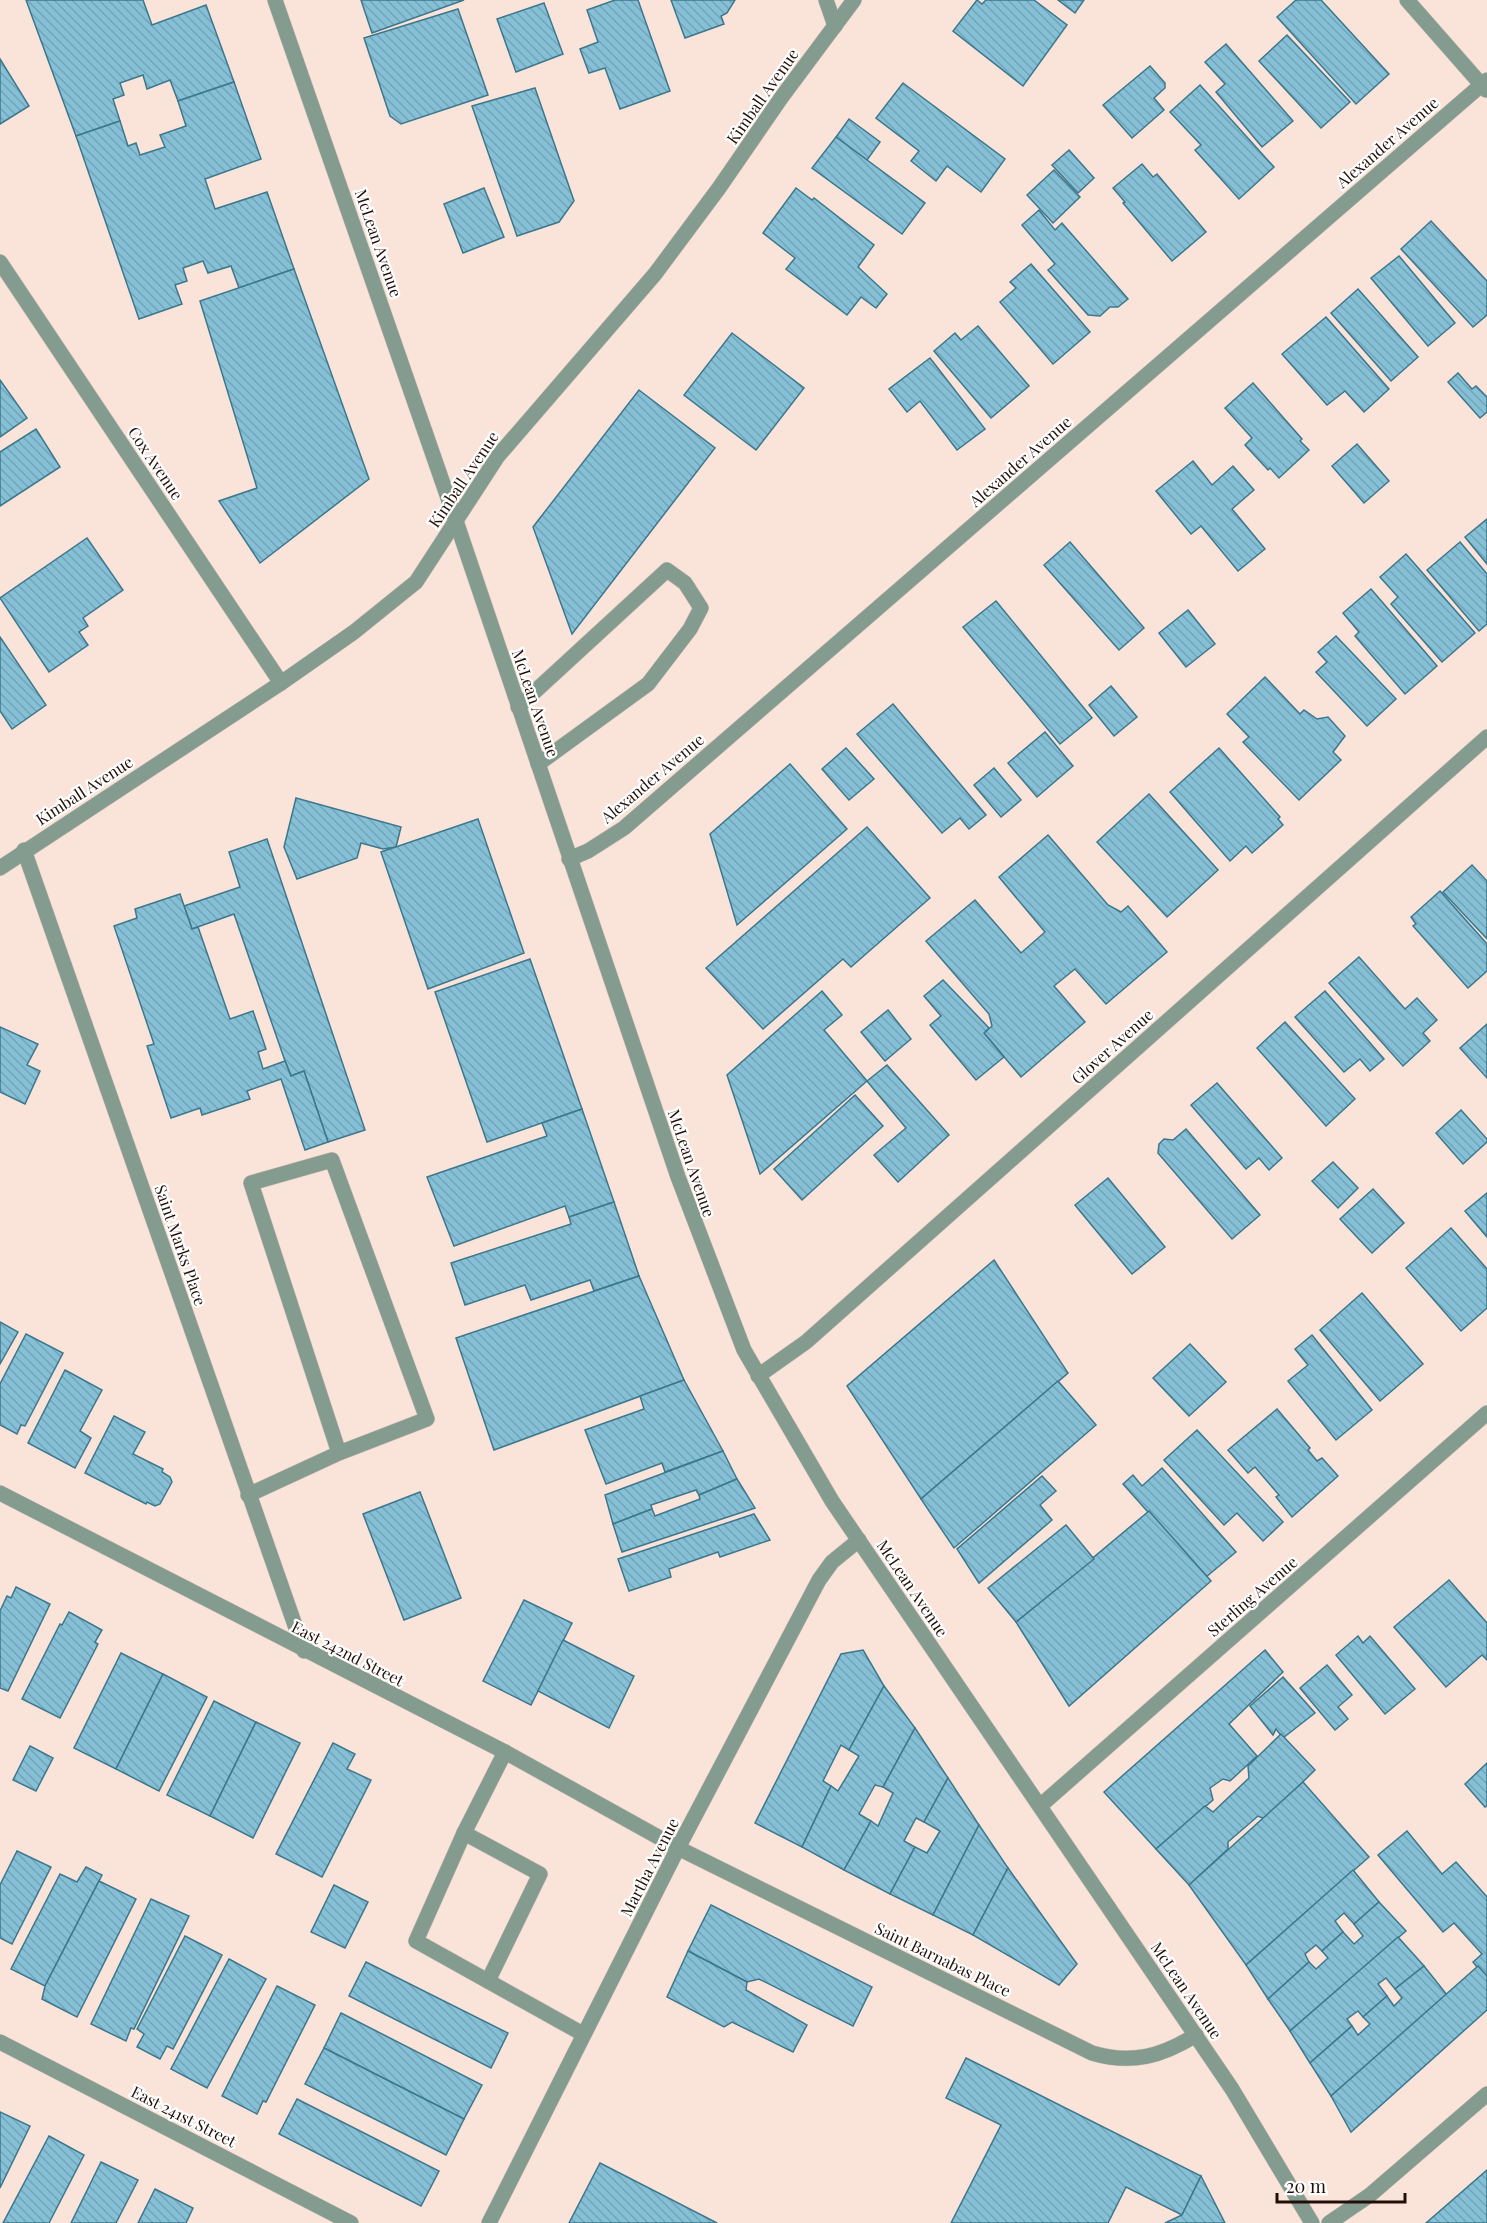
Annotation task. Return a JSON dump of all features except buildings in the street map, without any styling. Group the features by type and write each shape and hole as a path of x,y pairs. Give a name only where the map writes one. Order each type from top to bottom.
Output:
{"street":[{"name":"McLean Avenue","path":"275,0 456,521 696,1230 744,1350 810,1465 1196,2035 1258,2130 1312,2223"},
{"path":"826,0 835,26"},
{"name":"Kimball Avenue","path":"0,868 24,850 281,683 354,632 416,582 498,456 617,321 687,232 781,98 854,0"},
{"path":"1407,0 1485,85"},
{"name":"Alexander Avenue","path":"569,859 624,828 1485,85"},
{"name":"Cox Avenue","path":"0,262 281,683"},
{"path":"518,707 667,570 685,583 701,608 690,629 648,684 538,764"},
{"name":"Glover Avenue","path":"758,1376 806,1342 1487,737"},
{"name":"Saint Marks Place","path":"24,850 304,1651"},
{"path":"248,1495 339,1453 427,1419 332,1160 251,1183 339,1453"},
{"name":"Sterling Avenue","path":"1040,1806 1487,1413"},
{"name":"East 242nd Street","path":"0,1493 304,1651 505,1752 678,1848"},
{"name":"Martha Avenue","path":"489,2223 678,1848 819,1580 832,1562 859,1540"},
{"path":"505,1752 464,1833 416,1941 583,2034"},
{"path":"464,1833 540,1874 488,1981"},
{"name":"Saint Barnabas Place","path":"678,1848 1092,2054 1107,2058 1141,2059 1174,2049 1196,2035"},
{"name":"East 241st Street","path":"0,2042 351,2223"},
{"path":"1329,2223 1370,2195 1487,2094"}]}
